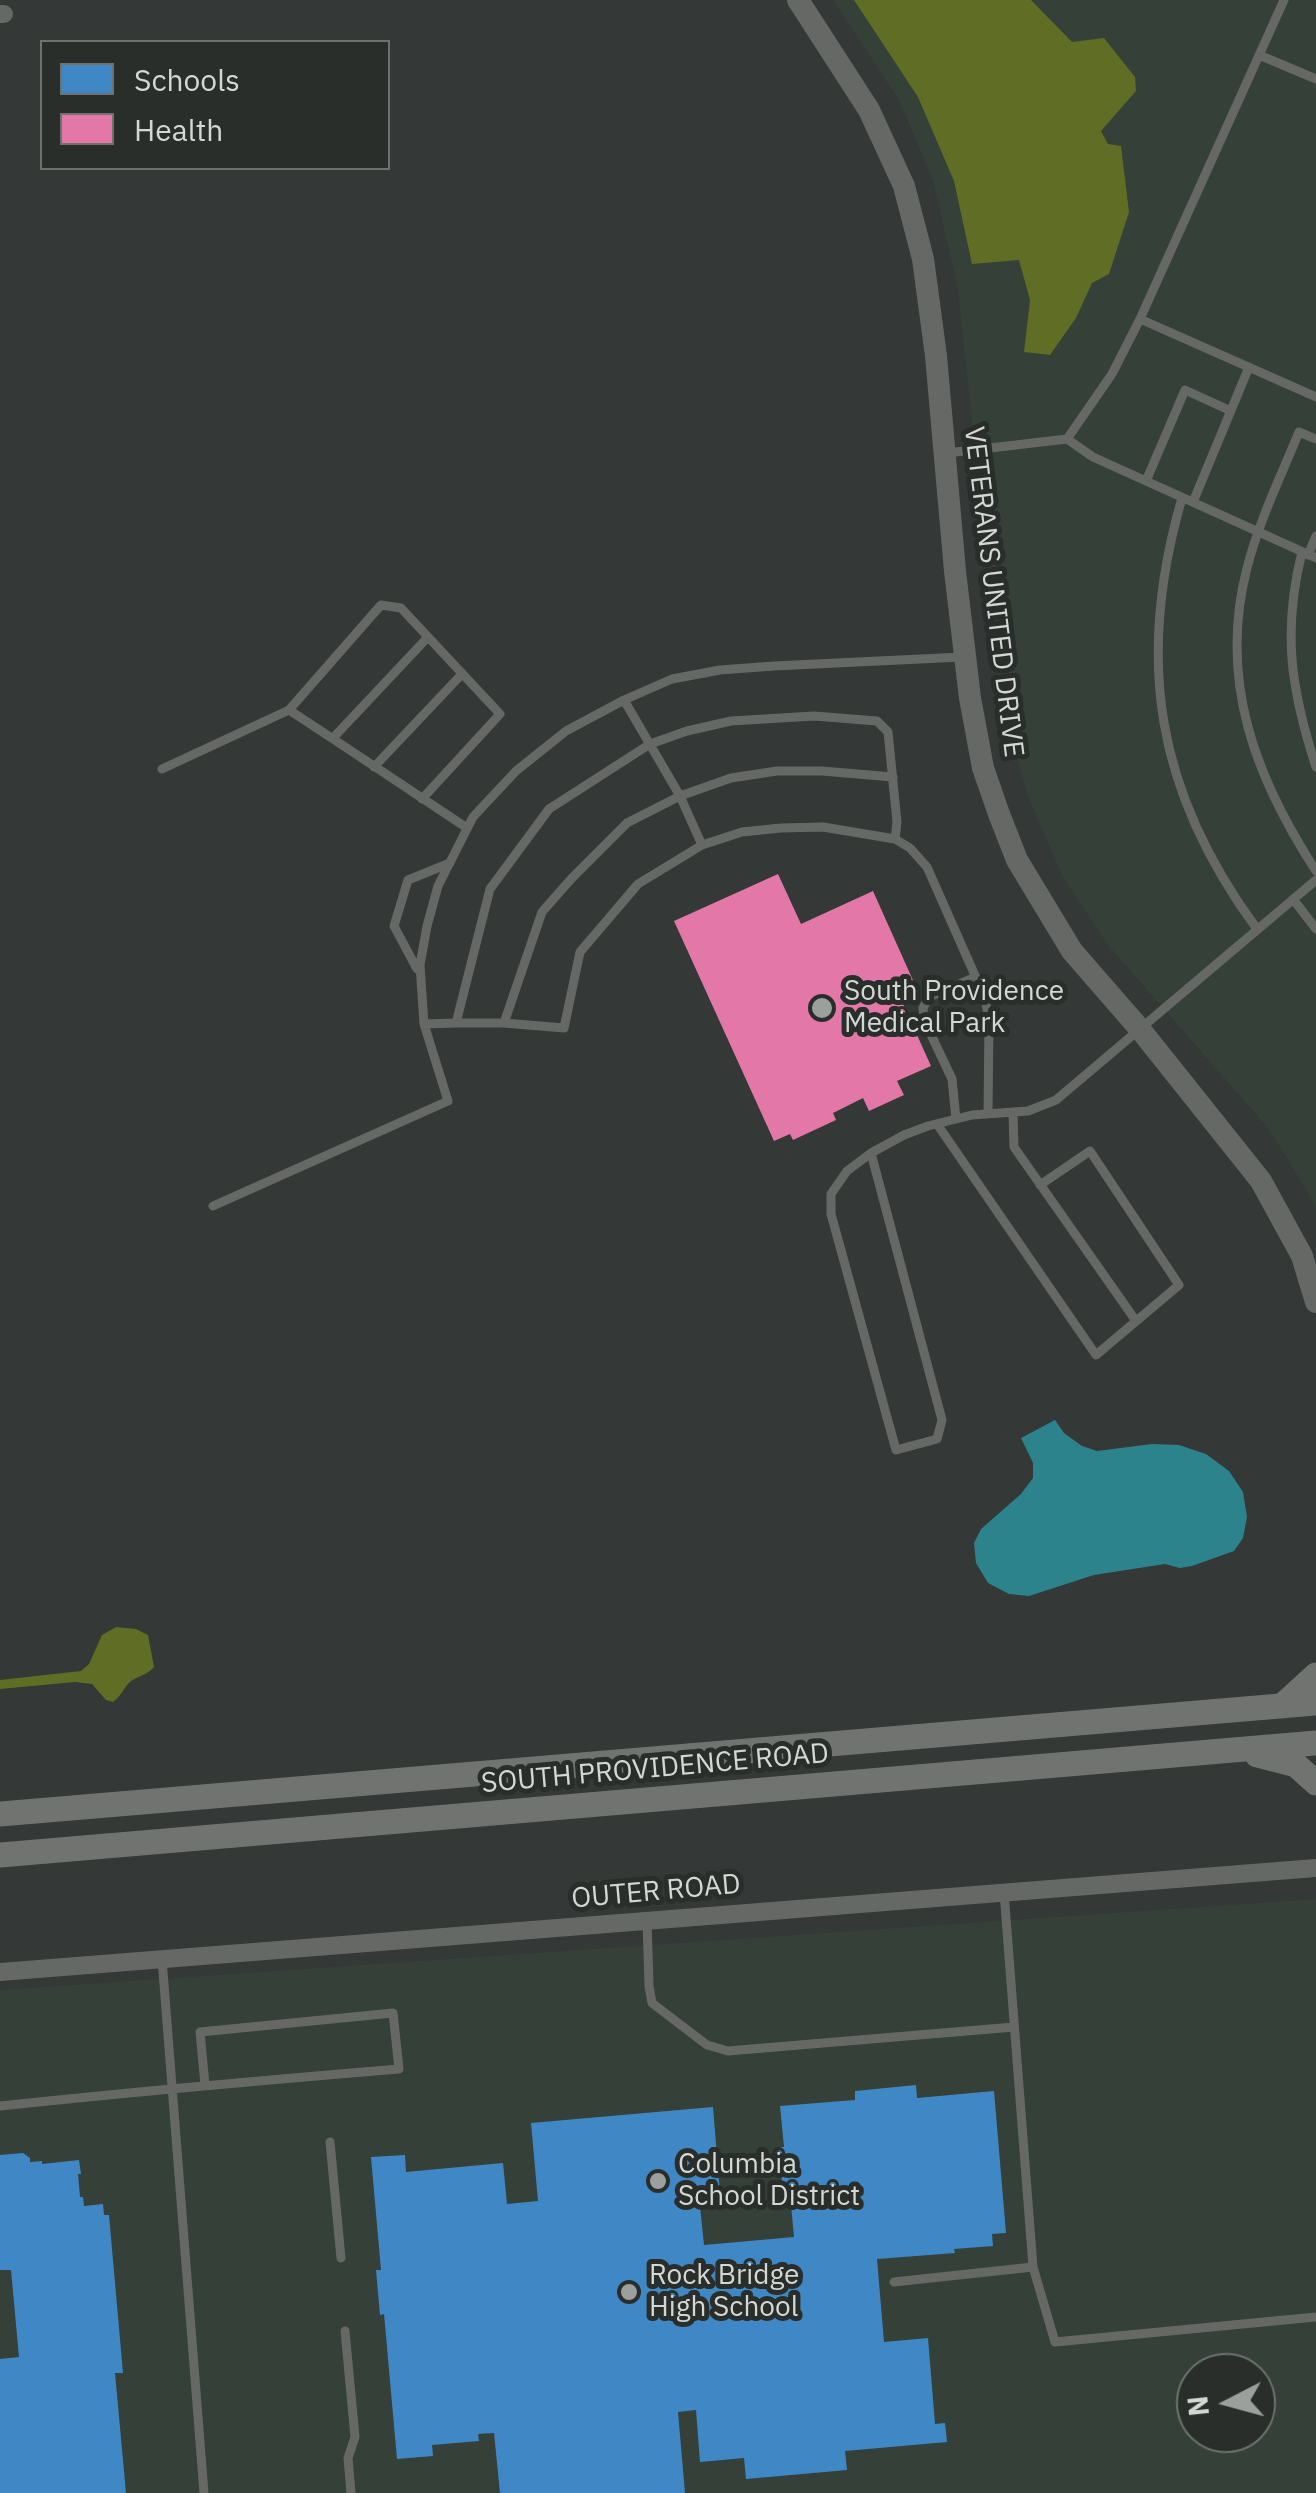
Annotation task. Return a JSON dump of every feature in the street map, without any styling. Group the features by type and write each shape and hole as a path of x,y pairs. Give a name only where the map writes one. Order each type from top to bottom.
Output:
{"main road":[{"path":"1282,1706 1316,1675"},
{"name":"SOUTH PROVIDENCE ROAD","path":"0,1814 1316,1704"},
{"name":"SOUTH PROVIDENCE ROAD","path":"0,1854 1316,1744"},
{"path":"1227,1751 1270,1757 1296,1766 1316,1783"}],"street":[{"name":"VETERANS UNITED DRIVE","path":"798,0 869,110 904,186 923,259 965,657 983,768 1018,860 1072,951 1261,1181 1309,1253 1315,1294"},
{"name":"OUTER ROAD","path":"0,1972 1316,1868"}],"lane":[{"path":"1067,440 1112,374 1140,319 1284,0"},
{"path":"1258,55 1316,79"},
{"path":"1140,319 1315,395"},
{"path":"1249,367 1169,545 1158,648 1160,702 1169,755 1210,857 1257,929"},
{"path":"1146,481 1185,390 1231,411"},
{"path":"1316,440 1299,432 1258,532 1246,569 1239,611 1237,662 1243,708 1256,757 1275,802 1316,870"},
{"path":"944,454 1067,440 1093,457 1309,555"},
{"path":"1316,536 1295,580 1291,630 1291,667 1316,767"},
{"path":"162,769 289,710 381,605 401,608 500,714 422,798"},
{"path":"332,738 428,638"},
{"path":"213,1206 448,1101 424,1024 420,975 426,926 438,886 473,817 516,771 566,731 672,679 720,670 965,657"},
{"path":"374,767 462,674"},
{"path":"624,700 680,796 702,846"},
{"path":"289,710 467,828"},
{"path":"456,1022 490,890 550,810 650,744 731,721 814,716 877,722 888,732 897,822 895,839"},
{"path":"504,1023 542,912 628,823 680,796 731,778 777,771 894,777"},
{"path":"424,1024 504,1023 564,1028 580,952 638,884 702,846 742,832 781,828 823,828 895,839 910,848 926,866 985,998 989,1020 988,1114"},
{"path":"420,975 394,926 408,880 450,862"},
{"path":"872,1153 942,1420 937,1439 896,1450 831,1214 831,1194 847,1171 872,1153 904,1136 936,1124 1028,1111 1056,1100 1316,880"},
{"path":"1293,899 1316,929"},
{"path":"956,1119 952,1079 924,1020 923,1008 929,997 976,977"},
{"path":"1012,1112 1014,1147 1136,1321"},
{"path":"936,1124 1096,1355 1179,1285 1090,1151 1040,1185"},
{"path":"1004,1892 1033,2268 1054,2342 1316,2316"},
{"path":"647,1920 652,2003 707,2045 728,2051 1014,2027"},
{"path":"162,1959 204,2493"},
{"path":"0,2106 399,2069 393,2013 200,2032 205,2085"},
{"path":"330,2142 342,2258"},
{"path":"894,2282 1033,2268"},
{"path":"345,2331 355,2438 348,2458 352,2493"}],"shaded area":[{"path":"833,0 1316,0 1316,1210 1268,1128 1107,944 1063,877 1029,799 1003,713 958,290 933,180 900,102"},
{"name":"Columbia School District","path":"1316,1899 1316,2493 0,2493 0,1990"}],"green space":[{"path":"854,0 1031,0 1072,42 1104,38 1135,77 1136,91 1101,131 1108,144 1121,146 1129,212 1109,274 1092,283 1076,318 1050,355 1024,352 1030,300 1019,260 972,264 954,181 918,97"},
{"path":"116,1627 148,1635 154,1667 131,1681 113,1702 106,1700 92,1684 75,1682 0,1689 0,1680 81,1671 89,1664 102,1635"}],"water":[{"path":"1055,1420 1064,1433 1097,1451 1152,1444 1179,1445 1206,1454 1229,1471 1243,1492 1247,1517 1243,1538 1234,1551 1192,1566 1165,1564 1094,1575 1029,1596 1009,1594 988,1583 976,1563 974,1543 981,1529 1021,1494 1033,1478 1033,1463 1021,1438"}],"building: Schools":[{"name":"Rock Bridge High School","path":"916,2085 917,2098 994,2091 1006,2233 992,2234 993,2246 877,2259 884,2342 928,2338 935,2424 945,2423 947,2442 845,2451 847,2470 746,2479 744,2458 700,2462 696,2410 678,2412 685,2493 500,2493 494,2433 478,2434 479,2441 432,2445 433,2456 397,2459 384,2314 380,2315 376,2270 381,2270 371,2157 405,2155 406,2172 503,2163 507,2204 538,2201 531,2123 713,2107 721,2205 700,2206 704,2245 794,2237 791,2205 784,2205 780,2106 855,2100 855,2091"},
{"path":"23,2153 30,2162 42,2164 79,2160 80,2197 84,2206 103,2204 104,2215 109,2215 123,2373 115,2373 126,2493 0,2493 0,2359 19,2357 11,2270 0,2270 0,2155"}],"building: Health":[{"path":"778,874 801,924 873,891 916,987 899,995 931,1066 897,1081 904,1095 869,1111 863,1098 833,1113 836,1120 793,1140 790,1134 774,1141 674,921"}],"place":[{"name":"South Providence Medical Park","path":"822,1008"},
{"name":"Columbia School District","path":"658,2181"},
{"name":"Rock Bridge High School","path":"629,2292"}]}
